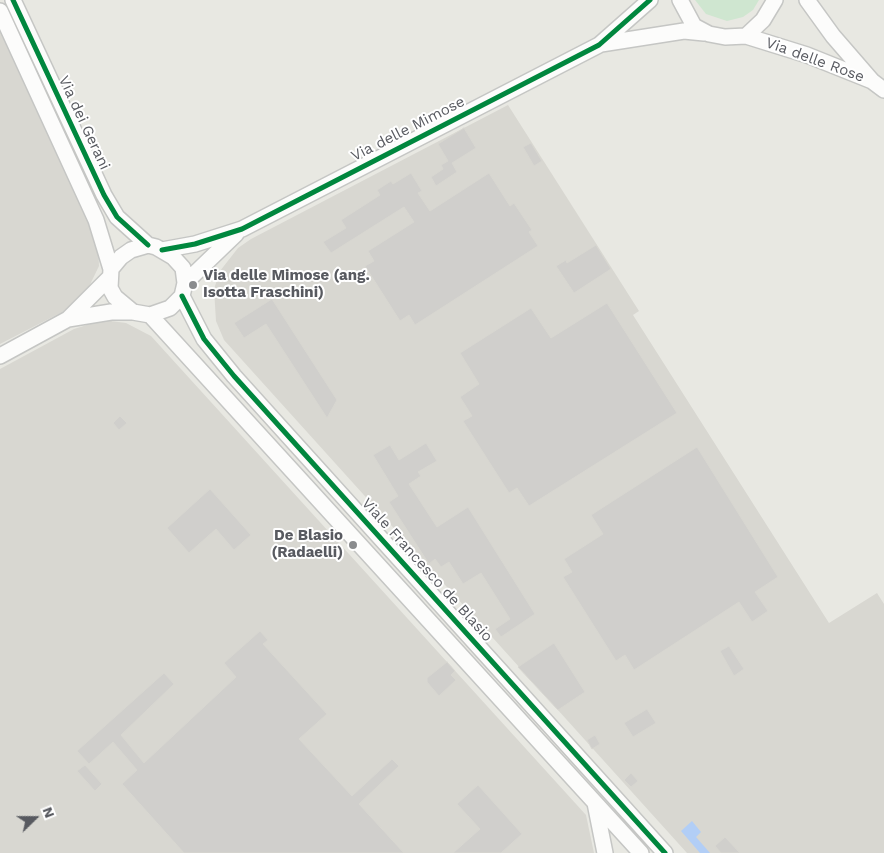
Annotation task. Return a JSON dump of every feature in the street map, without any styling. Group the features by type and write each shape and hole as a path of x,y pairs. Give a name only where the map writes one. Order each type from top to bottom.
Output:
{"street":[{"name":"Via dei Gerani","path":"13,0 104,195 117,217 155,247"},
{"name":"Via delle Mimose","path":"155,247 195,244 242,229 599,45 650,0"},
{"path":"680,0 694,26 709,34"},
{"path":"746,36 764,20 775,0"},
{"name":"Via delle Rose","path":"806,0 833,36 872,81"},
{"name":"Via dei Gerani","path":"0,11 96,220 110,274"},
{"name":"Via delle Mimose","path":"599,45 684,31 709,34"},
{"name":"Via delle Rose","path":"709,34 725,38 746,36 807,55 872,81"},
{"path":"872,81 884,90"},
{"name":"Via delle Mimose","path":"184,290 210,257 242,229"},
{"path":"0,356 68,319 91,314 132,312 150,315 170,308 184,290 182,268 174,258 155,247 126,253 115,262 110,274 68,319"},
{"path":"110,274 110,288 115,297 132,312"},
{"name":"Viale Francesco de Blasio","path":"184,290 204,339 234,376 665,853"},
{"path":"150,315 641,853"},
{"path":"595,802 605,853"}],"shaded area":[{"path":"0,31 89,222 98,246 99,266 84,297 66,310 0,344"},
{"path":"508,105 639,311 633,315 829,623 877,593 884,604 884,853 687,853 224,340 216,321 214,289 220,271 238,248 251,239"},
{"path":"103,320 126,323 151,336 586,815 594,853 0,853 0,369 74,329"}],"green space":[{"path":"695,0 759,0 753,10 743,17 727,21 706,14"}],"water":[{"path":"692,821 701,832 696,837 710,853 700,853 681,831"}],"building":[{"path":"464,128 476,148 452,163 457,172 436,186 431,177 443,169 441,165 448,161 438,144"},
{"path":"531,143 542,161 534,166 523,147"},
{"path":"411,173 422,191 418,193 430,211 489,173 510,206 514,203 532,230 529,232 538,246 415,325 409,315 400,321 365,266 374,261 368,251 414,222 404,207 331,253 323,242 346,228 341,220 380,195 377,190 391,181 393,184"},
{"path":"596,245 611,269 574,293 556,266 566,260 567,263"},
{"path":"272,299 337,400 327,418 266,324 244,338 234,323"},
{"path":"607,303 677,413 529,506 517,488 509,493 463,421 472,416 460,397 479,384 460,353 531,308 551,338"},
{"path":"120,416 127,423 119,430 113,423"},
{"path":"426,443 437,461 418,472 421,476 409,484 437,527 468,507 535,614 501,637 495,629 510,619 481,573 463,584 449,562 441,567 435,559 429,564 389,502 398,496 373,455 390,445 399,460"},
{"path":"697,447 778,577 755,592 768,611 752,622 739,602 634,670 625,655 616,661 563,577 572,572 564,559 603,534 591,515"},
{"path":"210,489 251,535 234,550 216,529 189,553 167,528"},
{"path":"260,631 268,640 263,644 327,714 299,739 352,796 392,759 399,766 359,804 404,853 184,853 122,784 137,770 113,742 89,764 77,751 164,673 174,684 121,735 144,763 236,677 224,663"},
{"path":"554,643 585,692 558,710 518,667"},
{"path":"729,646 744,669 734,676 720,651"},
{"path":"447,662 455,671 451,675 456,680 439,696 427,682 427,678"},
{"path":"647,709 656,723 633,737 624,723"},
{"path":"595,735 600,744 592,749 587,740"},
{"path":"85,765 102,784 95,791 77,771"},
{"path":"631,773 638,781 631,787 624,780"},
{"path":"478,785 522,834 501,853 453,853 480,829 457,804"},
{"path":"725,837 740,853 721,853 715,846"}],"cycle path":[{"path":"13,0 104,195 117,217 148,245"},
{"path":"162,250 195,244 242,229 599,45 650,0"},
{"path":"182,296 204,339 234,376 665,853"}],"place":[{"name":"Via delle Mimose (ang. Isotta Fraschini)","path":"193,285"},
{"name":"De Blasio (Radaelli)","path":"353,545"}]}
